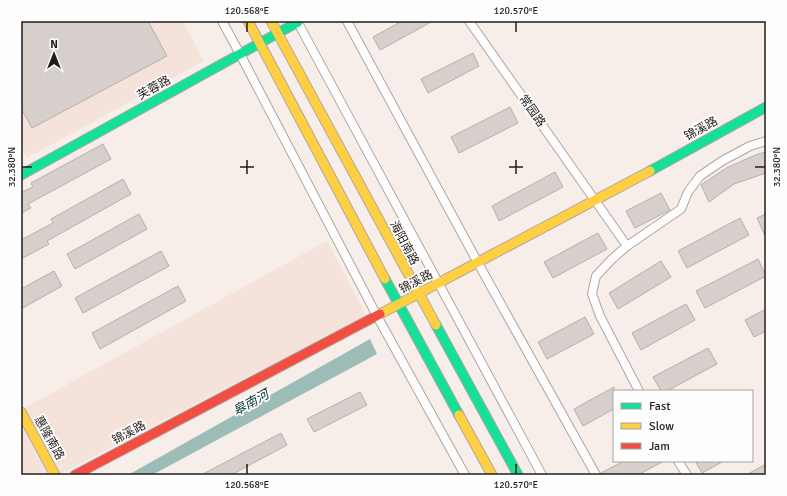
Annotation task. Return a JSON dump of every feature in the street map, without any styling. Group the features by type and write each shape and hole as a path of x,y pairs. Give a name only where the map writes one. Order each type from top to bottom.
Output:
{"street":[{"path":"222,21 377,316 465,475"},
{"path":"248,21 399,305 492,475"},
{"name":"海阳南路","path":"271,21 518,475"},
{"path":"298,21 542,475"},
{"name":"芙蓉路","path":"21,175 298,21"},
{"path":"347,21 478,263 596,475"},
{"name":"常园路","path":"469,21 627,246"},
{"name":"锦溪路","path":"75,475 595,201 766,107"},
{"path":"638,390 600,316 592,294 596,276 627,246 681,209 688,192 700,176 722,161 750,146 766,141"},
{"name":"惠隆南路","path":"21,412 55,475"},
{"path":"679,462 687,475"}],"shaded area":[{"path":"21,21 183,21 204,61 27,158 21,146"},
{"path":"327,241 366,315 58,475 21,475 21,410"}],"water":[{"path":"370,339 377,354 152,475 128,475"}],"building":[{"path":"21,21 148,21 167,56 32,128 21,108"},
{"path":"402,21 433,21 380,50 373,37"},
{"path":"473,53 479,66 428,93 421,79"},
{"path":"510,107 518,123 459,153 451,137"},
{"path":"103,144 111,159 28,204 31,208 21,213 21,190 22,192 33,187 31,183"},
{"path":"766,152 766,173 734,184 709,202 701,185 726,168"},
{"path":"555,172 563,187 499,221 492,206"},
{"path":"123,179 131,194 47,241 49,244 21,259 21,240 53,223 51,219"},
{"path":"661,193 670,210 635,228 626,211"},
{"path":"139,214 147,229 75,269 67,254"},
{"path":"766,214 766,238 757,218"},
{"path":"740,218 749,235 687,268 678,251"},
{"path":"598,233 607,249 553,278 544,262"},
{"path":"161,251 169,266 83,313 75,298"},
{"path":"758,259 766,276 705,308 696,291"},
{"path":"661,261 671,277 618,309 609,293"},
{"path":"54,271 62,286 21,309 21,289"},
{"path":"178,286 186,301 100,349 92,333"},
{"path":"686,304 695,320 641,350 632,333"},
{"path":"766,309 766,331 754,337 745,320"},
{"path":"585,317 594,334 547,359 538,342"},
{"path":"708,348 717,364 669,390 660,390 653,377"},
{"path":"614,387 613,410 583,426 574,409"},
{"path":"360,392 367,405 314,432 307,419"},
{"path":"281,433 287,445 231,475 201,475"},
{"path":"622,462 662,462 638,475 601,475 601,473"},
{"path":"696,462 722,462 702,473"},
{"path":"766,464 766,475 746,475"}],"traffic: fast":[{"path":"21,175 298,22"},
{"path":"650,171 766,107"},
{"path":"385,279 459,415"},
{"path":"436,325 518,475"}],"traffic: slow":[{"path":"248,21 385,279"},
{"path":"271,21 436,325"},
{"path":"380,314 650,171"},
{"path":"21,412 55,475"},
{"path":"459,415 492,475"}],"traffic: jam":[{"path":"75,475 380,314"}],"water label":[{"name":"皋南河","path":"251,403"}]}
